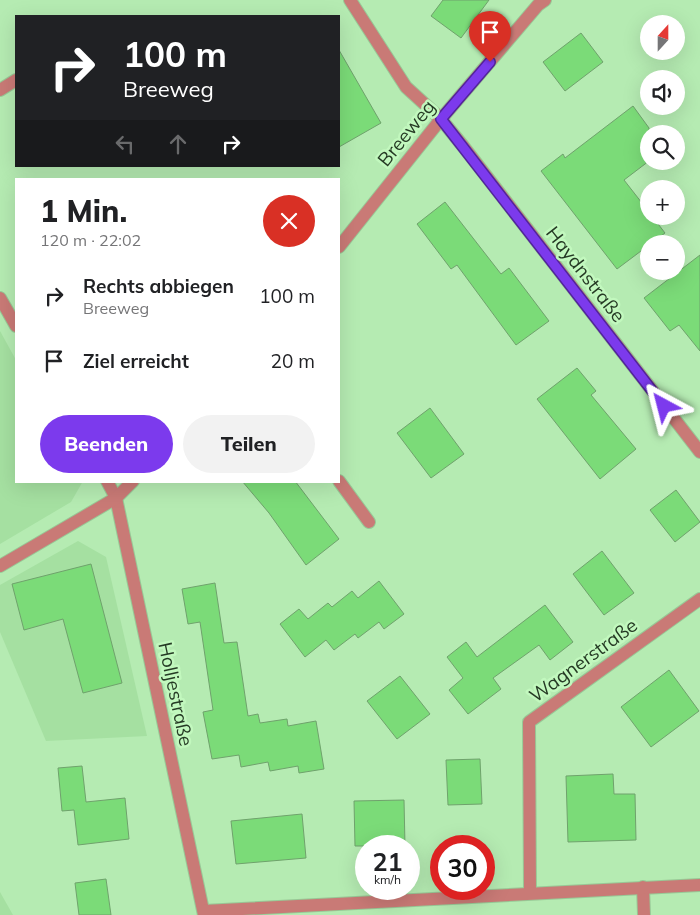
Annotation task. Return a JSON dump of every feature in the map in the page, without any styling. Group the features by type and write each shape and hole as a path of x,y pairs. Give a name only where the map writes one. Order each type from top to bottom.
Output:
{"street":[{"name":"Haydnstraße","path":"350,0 406,87 441,119 700,452"},
{"name":"Breeweg","path":"340,246 441,119 538,5 546,0"},
{"path":"0,90 15,81"},
{"path":"0,298 15,324"},
{"path":"340,482 369,522"},
{"name":"Holljestraße","path":"108,483 116,498 186,840 204,913"},
{"path":"0,566 116,498 131,483"},
{"name":"Wagnerstraße","path":"530,892 529,722 700,599"},
{"path":"204,913 530,892 700,884"},
{"path":"643,888 644,915"}],"shaded area":[{"path":"0,331 15,358 15,483 82,483 71,502 0,544"},
{"path":"78,541 106,557 147,736 46,741 0,632 0,585"},
{"path":"0,892 13,915 0,915"}],"building":[{"path":"443,0 489,0 461,38 431,16"},
{"path":"581,33 603,62 565,91 543,62"},
{"path":"340,52 381,123 340,146"},
{"path":"633,106 647,125 640,125 640,168 624,180 640,200 640,225 659,225 665,233 662,235 640,235 640,252 617,269 541,171 563,154 565,158"},
{"path":"445,202 501,274 509,268 549,321 516,345 457,265 451,269 417,224"},
{"path":"700,255 700,351 679,325 670,331 644,298 667,280 685,280 685,267"},
{"path":"577,368 596,391 591,395 636,449 600,479 537,399"},
{"path":"430,408 464,454 431,478 397,433"},
{"path":"244,483 297,483 339,539 306,565 269,513"},
{"path":"676,490 700,522 675,542 650,510"},
{"path":"602,551 634,593 604,615 573,574"},
{"path":"91,564 122,683 83,693 63,619 24,630 12,584"},
{"path":"379,581 404,614 384,629 379,622 358,638 355,634 334,650 326,640 305,657 280,624 299,609 308,619 328,603 332,607 352,591 358,598"},
{"path":"215,583 224,643 237,642 248,716 258,714 260,723 287,719 288,726 316,721 324,769 299,773 298,766 270,771 268,762 241,767 239,755 212,759 203,712 213,710 200,622 188,624 182,589"},
{"path":"545,605 573,642 550,660 539,645 493,678 501,689 468,714 449,690 463,678 447,657 466,642 477,657"},
{"path":"669,670 699,711 651,747 621,707"},
{"path":"400,676 430,714 397,739 367,701"},
{"path":"480,759 482,804 448,805 446,760"},
{"path":"82,766 86,802 125,798 129,839 78,845 74,810 62,811 58,768"},
{"path":"613,774 614,794 635,794 636,840 568,842 566,776"},
{"path":"404,800 405,835 355,835 355,846 354,801"},
{"path":"302,814 306,858 236,864 231,821"},
{"path":"106,879 111,915 79,915 75,883"}],"route":[{"path":"490,62 441,119 664,406"}]}
